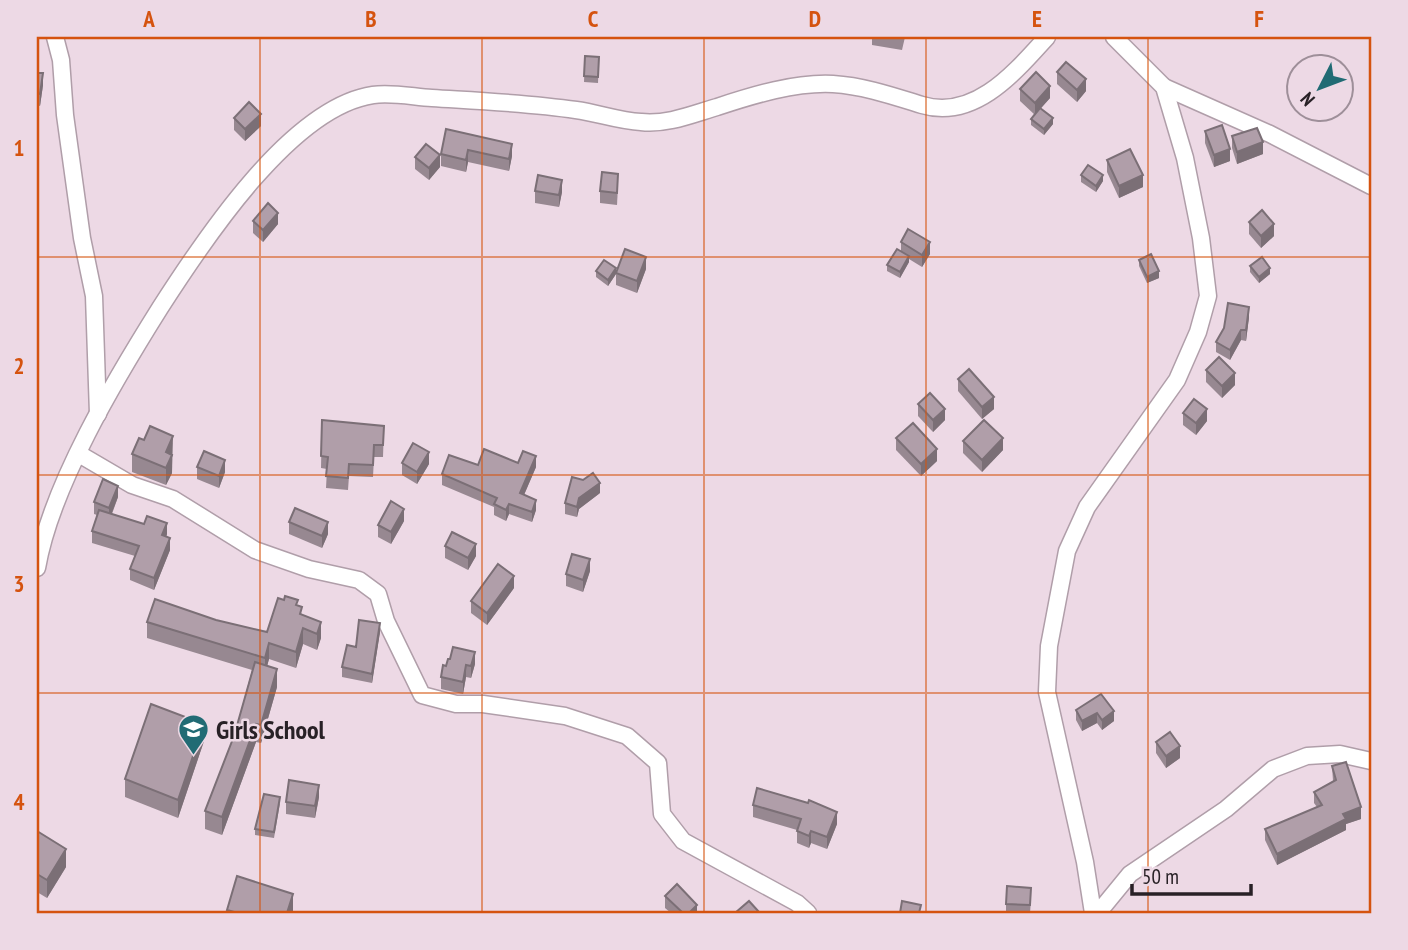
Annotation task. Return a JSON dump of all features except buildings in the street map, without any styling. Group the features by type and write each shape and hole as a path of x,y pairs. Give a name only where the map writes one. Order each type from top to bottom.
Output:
{"street":[{"path":"55,37 61,60 65,115 82,238 94,296 98,416"},
{"path":"37,568 55,504 79,454 127,360 182,274 240,197 292,138 333,107 374,94 578,110 642,123 676,120 799,86 834,84 896,95 926,106 958,107 1006,82 1047,37"},
{"path":"1114,37 1164,87 1270,134 1371,186"},
{"path":"1096,913 1047,692 1049,646 1067,551 1087,506 1177,380 1198,332 1208,296 1201,239 1187,172 1164,87"},
{"path":"79,454 132,485 173,499 255,550 309,569 359,580 378,594 386,621 422,695 456,704 483,704 565,716 627,736 658,763 662,814 683,841 797,903 808,913"},
{"path":"1096,913 1130,874 1226,809 1273,769 1307,756 1340,754 1371,761"}],"place":[{"name":"Girls School","path":"193,756"}]}
